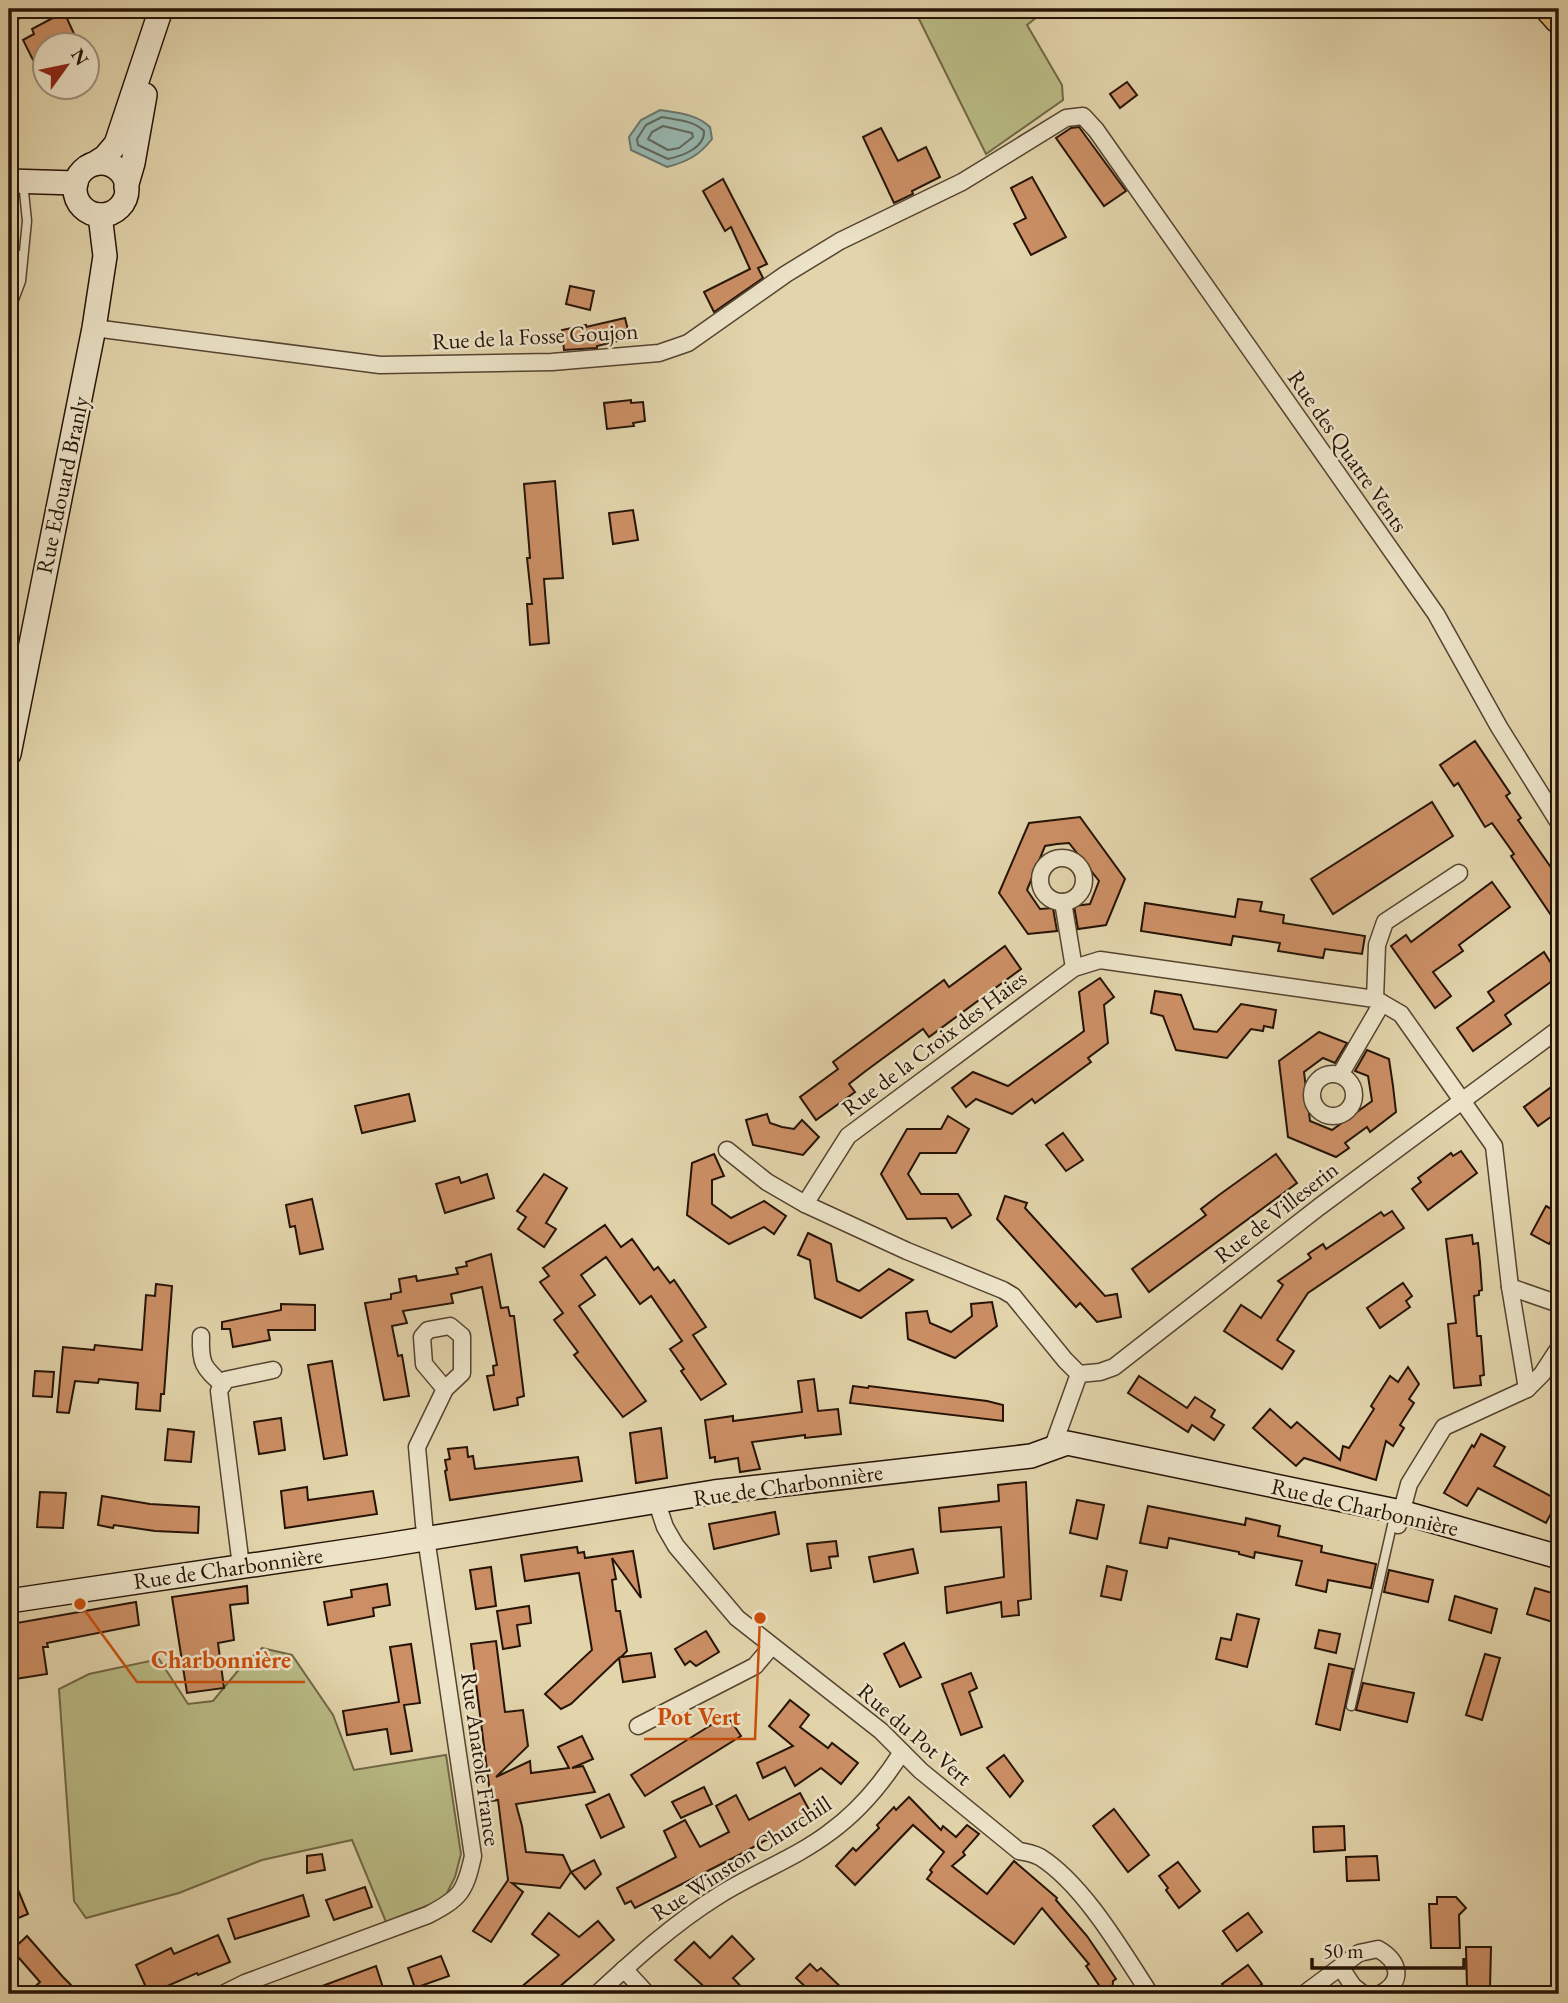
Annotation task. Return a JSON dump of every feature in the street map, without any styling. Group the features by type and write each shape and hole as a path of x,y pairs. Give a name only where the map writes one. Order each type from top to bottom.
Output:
{"highway":[{"path":"1551,9 1559,18"}],"street":[{"path":"157,19 142,117 126,194 120,207 107,215 85,210 80,205 75,183 82,171 116,144 157,19"},
{"name":"Rue de la Fosse Goujon","path":"94,328 380,365 552,362 659,352 688,343 786,274 840,241 962,182 1066,118 1083,116"},
{"name":"Rue des Quatre Vents","path":"1083,116 1096,130 1436,614 1499,727 1559,822"},
{"path":"94,164 103,163 119,171 126,187"},
{"path":"16,181 75,183"},
{"name":"Rue Edouard Branly","path":"9,754 94,328 105,256 100,215"},
{"path":"1340,1074 1379,1001 1377,945 1385,922 1459,873"},
{"path":"1063,902 1074,968"},
{"name":"Rue de la Croix des Haies","path":"805,1204 848,1136 1074,968 1100,960 1379,1001"},
{"path":"1379,1001 1401,1014 1493,1146 1510,1287 1527,1388"},
{"name":"Rue de Villeserin","path":"1079,1374 1100,1372 1114,1367 1319,1207 1559,1029"},
{"path":"727,1150 767,1182 805,1204 907,1251 1003,1290 1021,1303 1079,1374 1053,1446"},
{"path":"1510,1287 1559,1304"},
{"path":"201,1336 200,1359 206,1369 223,1385"},
{"path":"1398,1516 1409,1484 1444,1427 1527,1388 1542,1374 1559,1348"},
{"path":"241,1566 219,1391 225,1380 273,1370"},
{"name":"Rue Anatole France","path":"223,1994 245,1983 428,1916 455,1901 468,1879 473,1856 426,1538 417,1447 444,1390"},
{"name":"Rue de Charbonnière","path":"9,1601 657,1503 714,1492 1031,1456 1067,1443 1398,1516 1559,1557"},
{"name":"Rue du Pot Vert","path":"657,1503 665,1527 676,1546 737,1618 881,1731 921,1771 1019,1851 1037,1856 1074,1888 1121,1948 1142,1991"},
{"path":"639,1726 755,1666 771,1647"},
{"name":"Rue Winston Churchill","path":"597,1994 645,1950 712,1900 830,1833 881,1783 902,1752"},
{"path":"1304,1994 1368,1950 1378,1949 1387,1954 1397,1972 1395,1982 1389,1990 1380,1994"},
{"path":"1341,1968 1353,1986 1363,1994"},
{"path":"624,1969 647,1994"}],"lane":[{"path":"9,18 31,9"},
{"path":"9,313 21,281 27,221 16,181"},
{"path":"9,253 23,256"},
{"path":"1351,1706 1398,1516"}],"green space":[{"path":"914,9 1047,9 1027,25 1062,85 1063,100 986,154"},
{"path":"262,1648 292,1655 333,1715 354,1770 446,1755 461,1854 455,1877 444,1899 386,1922 352,1840 262,1860 179,1893 86,1918 74,1901 59,1689 89,1674 159,1659 188,1704 213,1701 241,1667"}],"water":[{"path":"660,110 699,119 710,127 712,139 692,158 667,167 631,150 629,137 641,120"}],"building":[{"path":"64,12 73,32 33,32 32,29"},
{"path":"32,35 32,58 23,40"},
{"path":"1127,82 1137,95 1120,108 1110,94"},
{"path":"1079,127 1126,191 1104,206 1056,138 1071,128"},
{"path":"881,128 898,161 926,147 940,177 894,203 863,137"},
{"path":"1032,177 1066,237 1031,255 1014,224 1026,218 1011,188"},
{"path":"723,179 767,264 758,268 763,278 714,312 704,292 750,269 731,227 725,231 703,191"},
{"path":"570,286 594,291 590,310 566,304"},
{"path":"625,318 630,338 597,348 564,350 562,330"},
{"path":"631,400 631,403 643,402 645,421 633,423 634,426 607,429 604,403"},
{"path":"555,481 563,578 544,579 549,643 530,645 527,604 532,604 524,484"},
{"path":"633,510 638,540 613,544 609,513"},
{"path":"1475,741 1510,793 1506,796 1521,818 1518,820 1559,879 1559,927 1492,823 1485,827 1458,783 1454,786 1440,765"},
{"path":"1432,802 1453,836 1333,914 1311,879"},
{"path":"1080,817 1125,879 1106,925 1078,929 1074,906 1090,904 1099,881 1069,843 1057,844 1045,846 1027,890 1040,909 1053,908 1057,931 1028,934 999,893 1029,823"},
{"path":"1492,882 1510,907 1459,945 1463,951 1433,972 1451,996 1435,1008 1391,946 1406,935 1411,942"},
{"path":"1238,899 1262,902 1260,911 1284,915 1283,923 1365,936 1362,954 1325,949 1323,958 1278,951 1280,943 1233,936 1231,945 1141,931 1145,903 1235,917"},
{"path":"1005,946 1021,969 929,1037 923,1029 867,1070 849,1084 855,1092 816,1120 800,1097 838,1069 833,1062 944,980 949,987"},
{"path":"1544,952 1559,976 1505,1015 1511,1024 1473,1051 1457,1028 1494,1001 1488,992"},
{"path":"1100,978 1114,997 1104,1005 1108,1043 1088,1058 1091,1062 1035,1103 1032,1099 1012,1114 976,1099 966,1107 952,1088 973,1072 1008,1086 1084,1031 1079,992"},
{"path":"1155,991 1181,995 1194,1029 1217,1032 1241,1004 1276,1010 1273,1028 1264,1026 1263,1031 1251,1029 1227,1058 1176,1050 1163,1016 1151,1013"},
{"path":"1319,1032 1347,1043 1335,1063 1323,1058 1304,1072 1310,1121 1332,1130 1372,1101 1368,1076 1355,1071 1367,1050 1389,1059 1393,1086 1396,1112 1370,1132 1367,1127 1345,1143 1349,1148 1336,1157 1288,1137 1279,1061"},
{"path":"1550,1088 1559,1101 1559,1111 1538,1126 1524,1107"},
{"path":"409,1094 415,1121 362,1133 355,1106"},
{"path":"767,1114 770,1123 782,1127 794,1129 802,1120 819,1137 803,1155 753,1145 746,1120"},
{"path":"948,1116 969,1129 956,1153 920,1153 908,1174 921,1194 958,1194 971,1215 952,1228 946,1218 907,1219 881,1174 907,1129 941,1129"},
{"path":"1063,1133 1083,1160 1066,1171 1046,1145"},
{"path":"1461,1151 1477,1173 1428,1210 1412,1189 1421,1182 1418,1178 1451,1153 1453,1156"},
{"path":"714,1154 724,1176 712,1180 712,1204 731,1218 764,1201 786,1216 774,1234 764,1227 729,1244 687,1215 692,1163"},
{"path":"1276,1154 1297,1183 1149,1292 1132,1269 1206,1215 1201,1209"},
{"path":"487,1174 494,1198 445,1213 436,1184 459,1177 461,1183"},
{"path":"544,1174 567,1188 546,1223 556,1229 544,1247 518,1229 526,1217 517,1211"},
{"path":"1005,1196 1027,1203 1025,1208 1105,1296 1117,1294 1121,1317 1097,1322 1080,1303 1076,1307 997,1219"},
{"path":"312,1199 323,1249 300,1254 295,1226 290,1227 286,1205"},
{"path":"1546,1206 1559,1213 1559,1243 1552,1239 1549,1244 1531,1234"},
{"path":"1392,1211 1404,1228 1308,1293 1277,1340 1294,1351 1282,1369 1224,1331 1241,1305 1261,1318 1283,1285 1278,1281 1311,1258 1308,1254 1323,1244 1326,1249 1381,1212 1384,1216"},
{"path":"605,1225 621,1247 632,1239 654,1270 658,1267 670,1283 674,1280 706,1327 693,1335 726,1384 701,1400 670,1349 682,1341 651,1296 640,1304 606,1257 581,1275 595,1295 579,1306 646,1401 623,1417 574,1355 578,1352 554,1320 563,1313 540,1282 549,1276 543,1268"},
{"path":"808,1233 831,1244 837,1281 859,1291 889,1269 913,1280 861,1318 815,1298 810,1260 798,1255"},
{"path":"1472,1235 1473,1244 1478,1243 1480,1262 1482,1290 1479,1295 1474,1296 1484,1375 1480,1376 1481,1385 1454,1388 1448,1324 1456,1323 1446,1239"},
{"path":"491,1254 501,1308 508,1307 510,1316 514,1316 524,1396 517,1398 518,1405 494,1410 487,1376 494,1375 493,1366 497,1365 482,1287 451,1294 453,1303 403,1311 407,1323 392,1326 398,1356 402,1355 409,1396 384,1400 365,1303 391,1299 391,1294 401,1292 399,1279 416,1276 417,1281 458,1274 456,1268 467,1266 466,1262"},
{"path":"1403,1283 1412,1296 1406,1301 1410,1307 1380,1328 1367,1308"},
{"path":"156,1284 172,1286 164,1394 161,1394 160,1411 136,1409 138,1383 99,1379 98,1383 75,1381 69,1413 57,1412 63,1347 94,1350 95,1345 142,1350 146,1295 155,1296"},
{"path":"992,1302 997,1326 955,1358 908,1339 906,1313 927,1311 930,1323 951,1332 972,1316 971,1304"},
{"path":"281,1304 315,1305 315,1330 268,1330 270,1340 233,1347 230,1329 222,1329 222,1322 281,1310"},
{"path":"332,1361 347,1455 324,1459 308,1365"},
{"path":"1408,1367 1419,1384 1409,1399 1414,1403 1400,1425 1404,1428 1393,1446 1386,1441 1376,1480 1304,1458 1296,1466 1253,1428 1270,1409 1291,1428 1297,1422 1340,1460 1343,1446 1349,1448 1374,1409 1371,1406 1390,1376 1398,1382"},
{"path":"35,1371 54,1372 52,1397 33,1396"},
{"path":"1139,1376 1187,1408 1195,1397 1215,1410 1211,1417 1224,1425 1214,1440 1192,1425 1188,1432 1128,1393"},
{"path":"814,1379 818,1411 838,1409 841,1434 805,1438 805,1435 752,1442 760,1469 740,1472 738,1458 715,1462 715,1457 710,1458 705,1420 733,1416 733,1421 802,1412 798,1381"},
{"path":"853,1386 987,1401 1003,1405 1003,1421 850,1403"},
{"path":"281,1418 285,1450 259,1454 254,1422"},
{"path":"661,1428 667,1478 636,1483 630,1433"},
{"path":"168,1429 194,1432 191,1462 165,1460"},
{"path":"1481,1434 1505,1447 1494,1466 1558,1500 1546,1523 1478,1488 1467,1506 1444,1493"},
{"path":"467,1447 468,1457 473,1456 475,1469 578,1457 582,1481 450,1500 445,1471 445,1460 450,1459 448,1449"},
{"path":"1026,1482 1031,1599 1018,1601 1019,1615 1002,1617 1001,1602 947,1613 945,1587 1004,1577 1001,1527 941,1532 939,1508 999,1501 998,1485"},
{"path":"307,1487 308,1500 373,1491 377,1514 285,1528 281,1491"},
{"path":"40,1492 66,1493 63,1528 37,1527"},
{"path":"102,1496 150,1504 199,1507 198,1533 98,1525"},
{"path":"1077,1500 1104,1505 1097,1539 1070,1533"},
{"path":"1148,1506 1245,1525 1246,1518 1280,1526 1278,1536 1322,1546 1321,1552 1376,1564 1371,1588 1328,1580 1326,1592 1296,1585 1302,1561 1255,1552 1254,1558 1239,1552 1169,1538 1167,1548 1140,1543"},
{"path":"775,1512 779,1534 714,1549 709,1524"},
{"path":"836,1541 838,1556 829,1557 831,1568 811,1571 807,1544"},
{"path":"577,1547 578,1553 584,1552 585,1558 633,1551 641,1598 612,1558 616,1579 612,1580 616,1611 620,1611 627,1651 621,1657 651,1653 655,1677 623,1682 619,1658 571,1704 561,1709 545,1694 592,1650 579,1573 525,1581 521,1555"},
{"path":"913,1549 918,1573 874,1582 869,1557"},
{"path":"1107,1566 1127,1571 1121,1600 1101,1596"},
{"path":"491,1567 496,1606 476,1609 470,1570"},
{"path":"1389,1570 1433,1580 1428,1602 1384,1592"},
{"path":"387,1584 390,1605 373,1608 374,1616 328,1625 324,1602 352,1597 351,1590"},
{"path":"247,1586 248,1603 230,1605 234,1640 218,1643 224,1688 187,1693 172,1597"},
{"path":"1535,1588 1559,1595 1559,1624 1527,1614"},
{"path":"1455,1596 1497,1609 1491,1633 1449,1620"},
{"path":"136,1602 139,1625 47,1643 48,1647 43,1647 47,1674 9,1680 9,1650 15,1649 11,1624"},
{"path":"529,1606 531,1623 517,1625 520,1646 503,1649 497,1611"},
{"path":"1237,1614 1259,1619 1247,1667 1216,1659 1221,1638 1231,1640"},
{"path":"1319,1630 1340,1634 1336,1653 1315,1648"},
{"path":"706,1631 719,1652 696,1666 690,1661 685,1665 675,1649"},
{"path":"496,1641 505,1712 523,1710 528,1746 496,1777 530,1761 531,1773 569,1768 558,1747 582,1736 593,1759 572,1768 583,1766 595,1792 516,1804 526,1852 563,1855 571,1872 560,1888 512,1883 523,1892 491,1942 473,1931 508,1880 498,1800 491,1801 471,1644"},
{"path":"904,1643 921,1677 900,1687 884,1654"},
{"path":"411,1644 420,1703 404,1705 412,1751 391,1754 387,1729 347,1735 343,1711 399,1702 390,1647"},
{"path":"1485,1654 1500,1658 1482,1720 1466,1715"},
{"path":"1329,1664 1353,1669 1340,1730 1316,1724"},
{"path":"971,1673 977,1688 969,1692 982,1727 961,1735 942,1684"},
{"path":"1363,1683 1414,1693 1407,1722 1356,1710"},
{"path":"790,1700 809,1715 800,1727 828,1748 832,1743 858,1763 841,1784 821,1768 795,1786 785,1767 763,1778 757,1763 793,1746 769,1726"},
{"path":"727,1715 741,1736 645,1796 631,1775"},
{"path":"1004,1755 1023,1781 1010,1797 987,1768"},
{"path":"704,1787 712,1804 681,1818 672,1802"},
{"path":"800,1793 812,1815 635,1908 631,1901 625,1904 617,1888 676,1857 664,1831 685,1820 700,1847 729,1832 716,1806 736,1795 749,1820"},
{"path":"609,1794 624,1827 601,1838 586,1805"},
{"path":"909,1797 941,1830 943,1826 956,1837 967,1825 979,1834 963,1852 965,1855 952,1866 987,1894 1014,1861 1057,1898 1116,1979 1113,1981 1112,1994 1105,1994 1086,1966 1089,1964 1042,1908 1014,1944 927,1879 932,1872 930,1870 944,1852 913,1825 855,1885 836,1866 853,1848 856,1851 879,1828 877,1825 894,1807 896,1810"},
{"path":"1114,1809 1149,1855 1128,1872 1093,1826"},
{"path":"1344,1826 1345,1850 1314,1852 1313,1827"},
{"path":"322,1854 325,1870 307,1873 307,1856"},
{"path":"1377,1856 1379,1880 1347,1881 1346,1857"},
{"path":"594,1860 601,1874 585,1889 571,1872"},
{"path":"1178,1862 1200,1891 1179,1908 1159,1876"},
{"path":"9,1868 28,1914 9,1922"},
{"path":"365,1887 372,1907 334,1920 326,1900"},
{"path":"303,1895 309,1916 235,1939 228,1919"},
{"path":"1437,1897 1456,1897 1466,1908 1459,1915 1460,1948 1431,1948 1429,1904 1437,1904"},
{"path":"549,1913 579,1937 598,1921 614,1940 551,1994 513,1994 559,1955 532,1934"},
{"path":"1248,1913 1262,1932 1237,1951 1223,1931"},
{"path":"218,1935 230,1962 149,1994 136,1965 171,1948 174,1954"},
{"path":"27,1936 80,1994 27,1994 40,1982 12,1950"},
{"path":"732,1936 754,1959 733,1978 748,1994 712,1994 675,1960 694,1942 710,1958"},
{"path":"1466,1947 1491,1947 1490,1988 1467,1988"},
{"path":"441,1956 449,1976 415,1988 408,1968"},
{"path":"810,1964 817,1971 821,1968 848,1994 813,1994 796,1978"},
{"path":"1248,1965 1262,1984 1249,1994 1230,1994 1222,1984"},
{"path":"376,1966 385,1994 306,1994 306,1992"}],"place":[{"name":"Charbonnière","path":"80,1604"},
{"name":"Pot Vert","path":"760,1618"}]}
